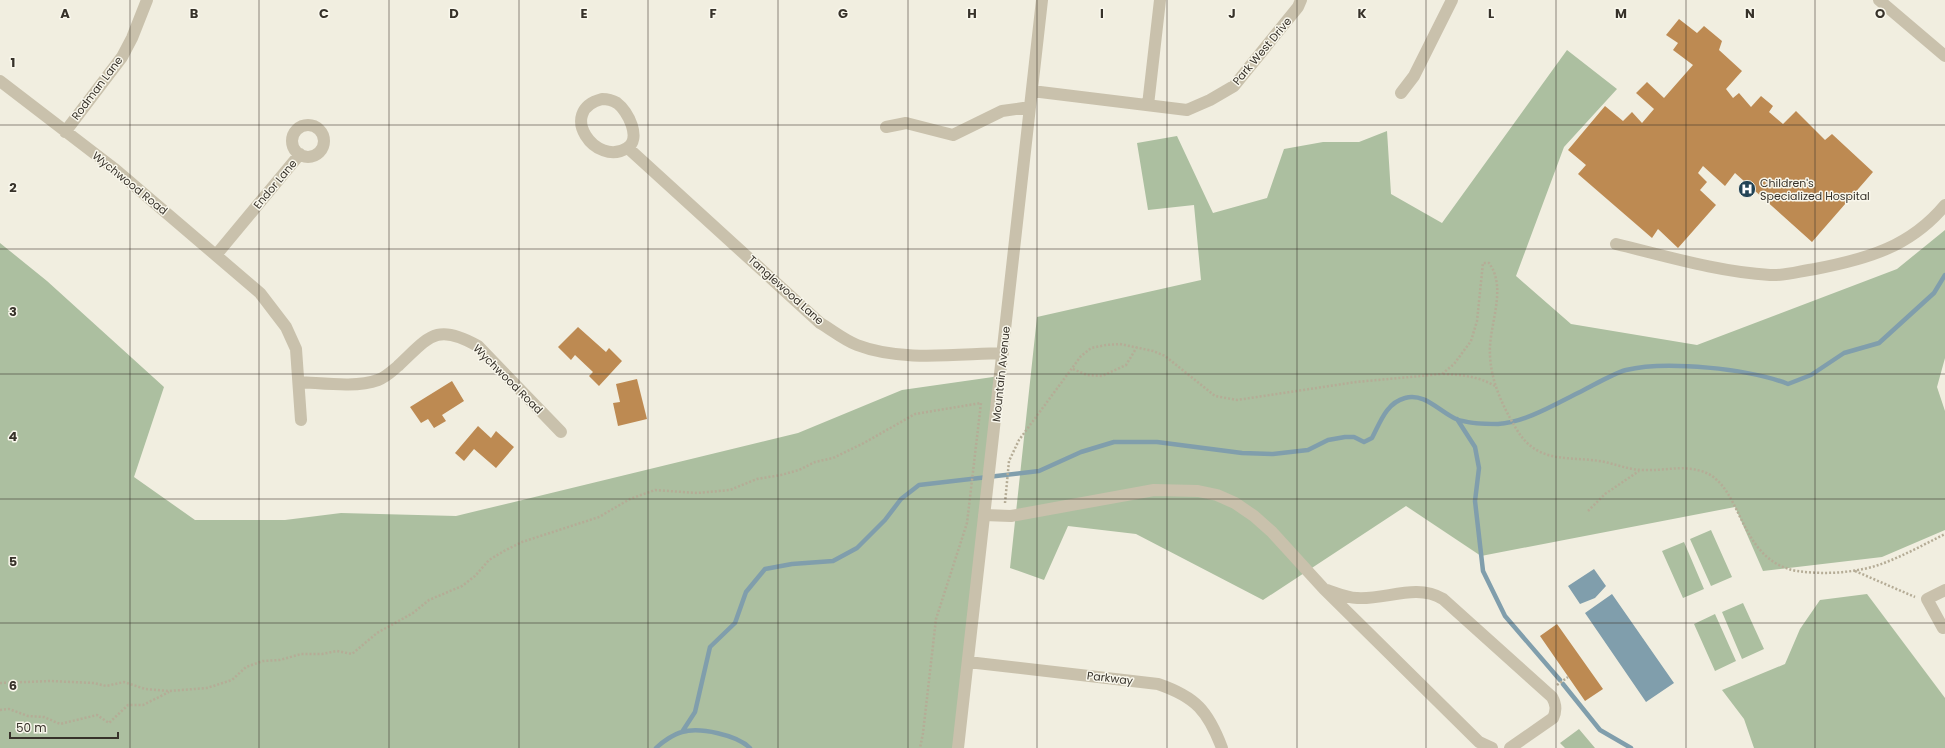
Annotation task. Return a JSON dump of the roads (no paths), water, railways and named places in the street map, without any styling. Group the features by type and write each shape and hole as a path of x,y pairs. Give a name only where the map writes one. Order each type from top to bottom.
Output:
{"street":[{"name":"Rodman Lane","path":"65,132 122,57 147,0"},
{"name":"Mountain Avenue","path":"958,748 984,515 992,459 1042,0"},
{"path":"1148,105 1160,0"},
{"name":"Park West Drive","path":"1032,91 1187,110 1210,100 1234,86 1298,7 1302,0"},
{"path":"1401,93 1414,76 1452,0"},
{"path":"1879,0 1945,56"},
{"name":"Wychwood Road","path":"0,81 116,170 216,255"},
{"path":"609,100 616,103 625,112 630,121 633,132 632,141 628,148 622,150 603,150 588,141 581,126 581,118 588,105 594,101 609,100"},
{"path":"886,127 906,123 953,135 1002,111 1030,107"},
{"name":"Tanglewood Lane","path":"628,148 820,323 856,345 881,352 904,355 1003,353"},
{"name":"Endor Lane","path":"216,255 300,154"},
{"path":"1616,244 1699,264 1771,275 1785,274 1847,263 1875,255 1902,242 1917,232 1945,205"},
{"path":"216,255 260,293 286,327 296,349 300,420"},
{"name":"Wychwood Road","path":"299,382 365,384 380,380 390,373 429,337 444,334 462,337 478,346 561,432"},
{"path":"984,515 1011,516 1154,490 1198,491 1217,495 1235,502 1272,532 1324,589 1479,742 1492,748"},
{"path":"1324,589 1357,598 1417,591 1435,594 1443,599 1552,697 1555,703 1556,712 1553,718 1510,748"},
{"path":"1944,629 1927,599 1945,590"},
{"name":"Parkway","path":"968,662 1158,684 1175,690 1190,699 1203,710 1213,725 1222,748"}],"water":[{"path":"1594,569 1606,586 1595,598 1580,604 1568,586"},
{"path":"1612,594 1674,683 1646,702 1585,613"}],"waterway":[{"path":"682,732 695,712 710,647 735,623 746,592 765,569 792,564 833,561 857,548 885,520 901,499 919,485 1039,471 1081,452 1114,442 1157,442 1242,453 1273,454 1308,450 1328,440 1345,437 1354,437 1364,442 1372,438 1384,414 1393,404 1405,398 1412,397 1425,400 1450,416 1461,421 1482,424 1498,424 1520,420 1531,416 1615,374 1626,370 1643,367 1685,366 1731,370 1788,384 1811,375 1844,353 1879,343 1934,293 1945,275"},
{"path":"1457,419 1475,447 1479,468 1475,501 1483,571 1505,616 1560,680"},
{"path":"1563,684 1600,730 1631,748"},
{"path":"656,748 668,738 682,732 690,731 708,731 718,733 736,739 750,748"}],"place":[{"name":"Children's Specialized Hospital","path":"1747,189"}]}
